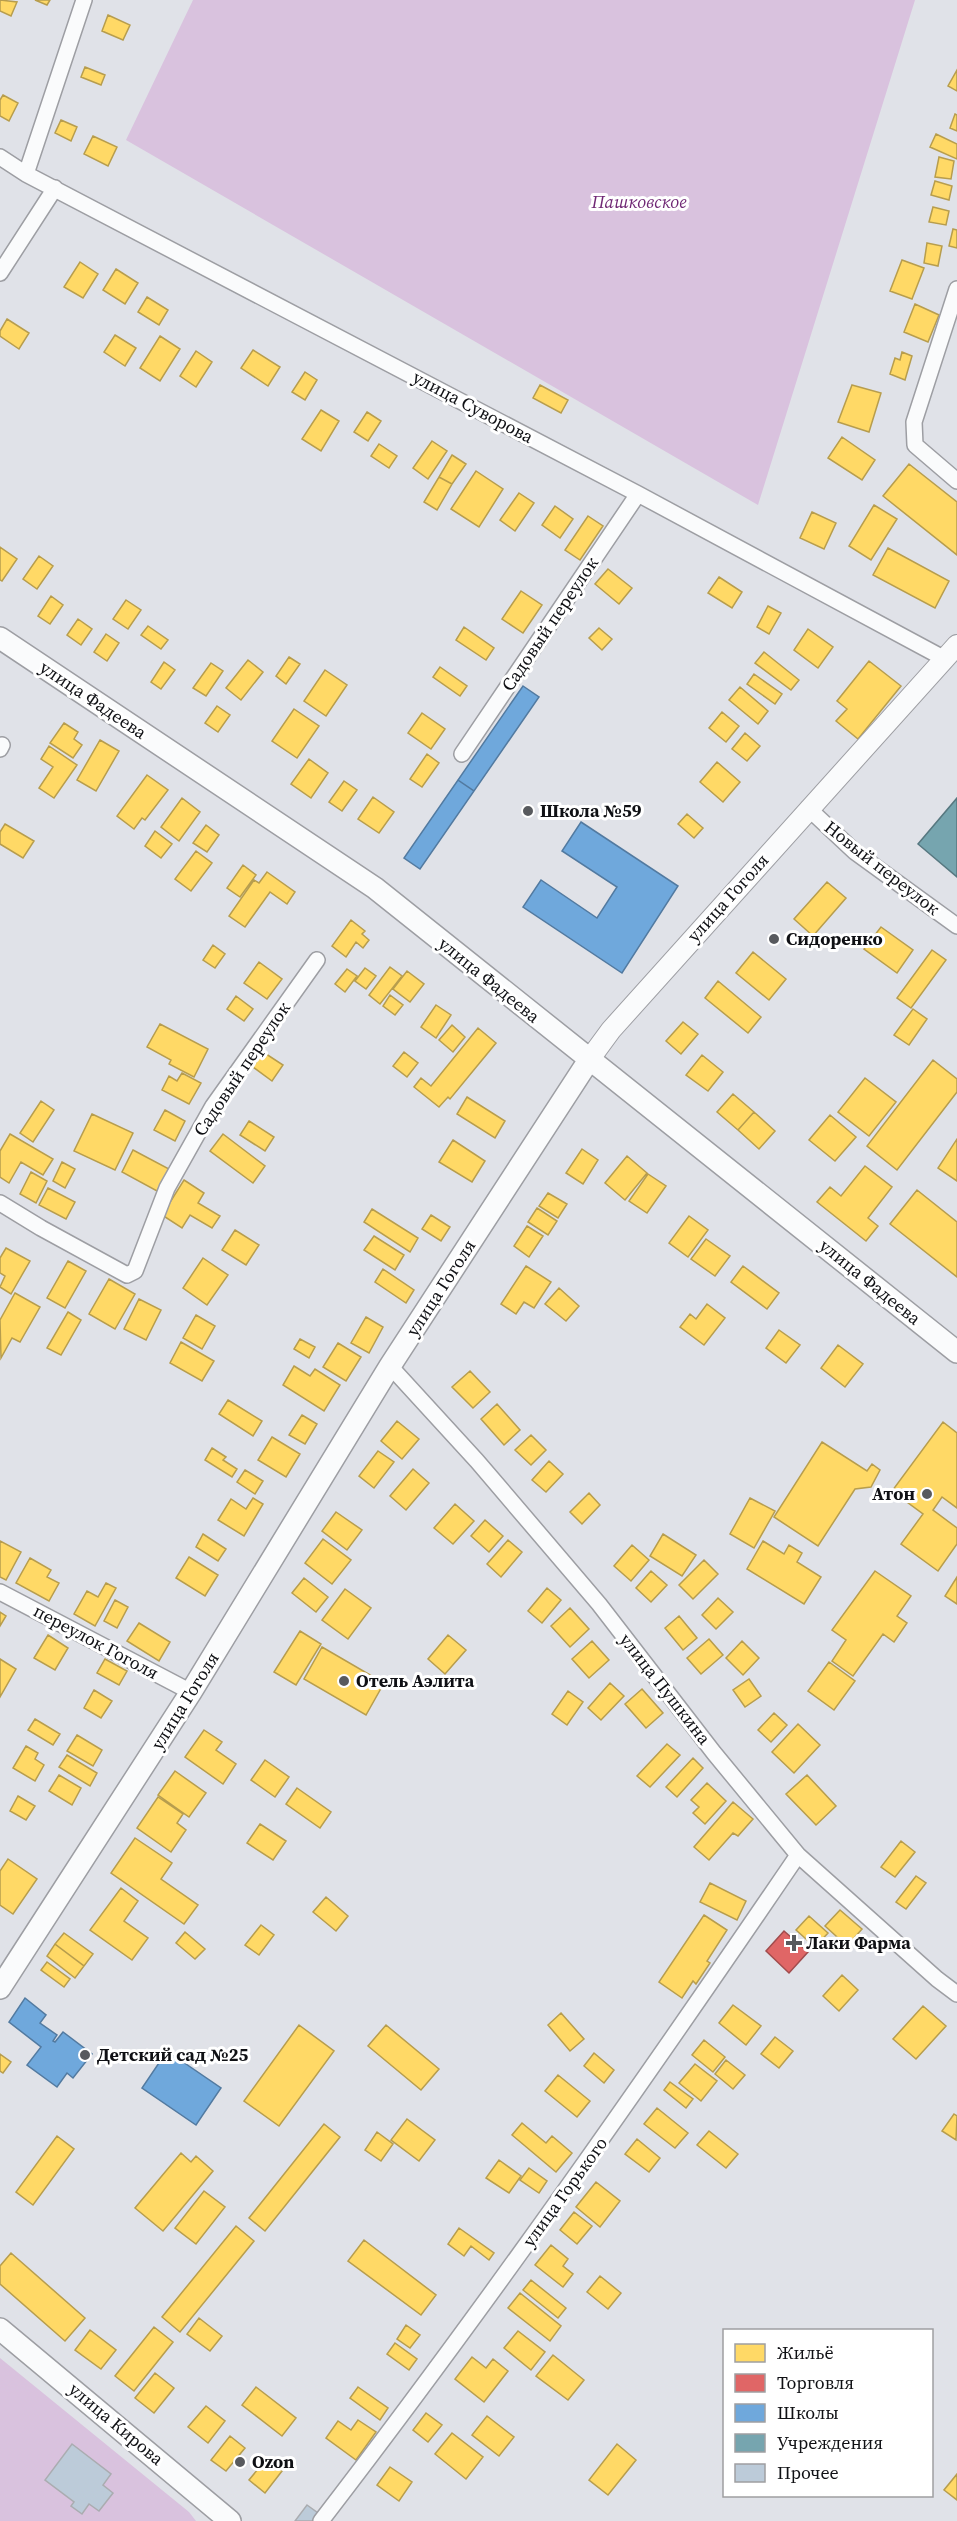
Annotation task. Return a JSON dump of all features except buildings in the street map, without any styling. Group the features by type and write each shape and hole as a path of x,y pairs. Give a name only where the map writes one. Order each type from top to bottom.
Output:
{"main road":[{"name":"улица Фадеева","path":"0,638 375,888 589,1060 807,1230 957,1352"},
{"name":"улица Гоголя","path":"0,1988 191,1692 390,1366 589,1060"},
{"name":"улица Кирова","path":"0,2329 230,2521"}],"street":[{"path":"26,174 84,0"},
{"name":"улица Суворова","path":"0,157 26,174 638,494 951,652"},
{"path":"0,273 55,188"},
{"path":"957,289 914,422 915,445 957,481"},
{"name":"Садовый переулок","path":"462,754 638,494"},
{"name":"улица Гоголя","path":"589,1060 611,1030 808,808 951,652"},
{"name":"Новый переулок","path":"808,808 855,852 957,926"},
{"name":"Садовый переулок","path":"0,1203 127,1275 135,1271 167,1188 213,1106 317,960"},
{"name":"улица Пушкина","path":"390,1366 477,1461 599,1604 714,1753 798,1855 937,1979 957,1994"},
{"name":"переулок Гоголя","path":"0,1593 191,1692"},
{"name":"улица Горького","path":"321,2521 421,2391 633,2098 798,1855"}],"green space":[{"name":"Пашковское","path":"193,0 915,0 758,505 126,140"},
{"path":"0,2358 189,2512 196,2521 0,2521"}],"place":[{"name":"Школа №59","path":"528,811"},
{"name":"Сидоренко","path":"774,939"},
{"name":"Атон","path":"927,1494"},
{"name":"Отель Аэлита","path":"344,1681"},
{"name":"Лаки Фарма","path":"794,1943"},
{"name":"Детский сад №25","path":"85,2055"},
{"name":"Ozon","path":"240,2462"}]}
